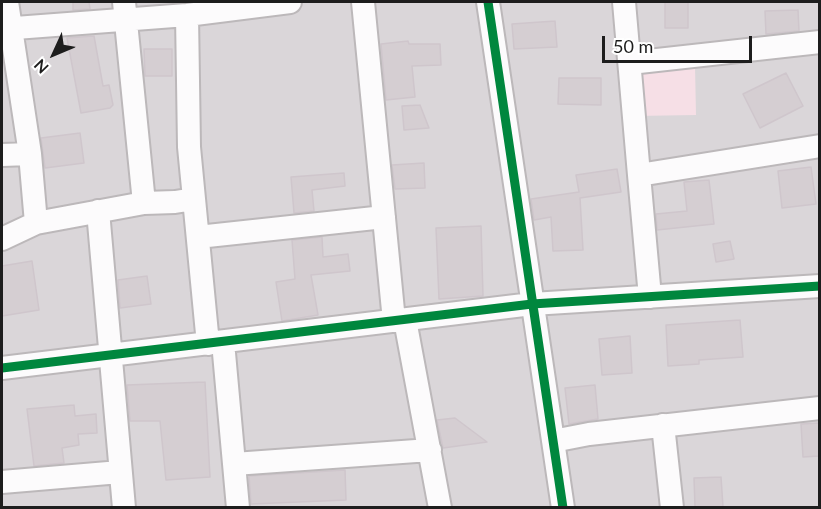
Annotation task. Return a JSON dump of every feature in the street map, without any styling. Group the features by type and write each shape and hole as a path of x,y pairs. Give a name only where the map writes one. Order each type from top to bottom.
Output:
{"street":[{"path":"7,2 6,29 30,154 36,223"},
{"path":"6,29 125,11 187,15 290,2"},
{"path":"363,2 384,217 399,321 430,450 440,507"},
{"path":"488,2 563,507"},
{"path":"624,2 650,297"},
{"path":"125,11 144,203"},
{"path":"187,15 189,147 194,199 234,464 238,507"},
{"path":"630,63 819,42"},
{"path":"639,175 819,146"},
{"path":"2,155 30,154"},
{"path":"2,239 36,223 144,203 194,199"},
{"path":"98,212 124,507"},
{"path":"198,237 384,217"},
{"path":"2,368 532,304 819,286"},
{"path":"553,441 663,425 819,408"},
{"path":"663,425 672,507"},
{"path":"234,464 430,450"},
{"path":"2,482 120,472"}],"shaded area":[{"path":"2,2 819,2 819,507 2,507"},
{"path":"695,66 696,115 635,116 634,68"}],"building":[{"path":"73,2 89,2 90,9 73,10"},
{"path":"665,2 688,2 688,28 665,28"},
{"path":"798,10 799,31 766,34 765,11"},
{"path":"555,21 557,47 514,49 512,24"},
{"path":"94,36 103,86 109,85 113,105 110,108 81,113 67,38"},
{"path":"408,41 409,44 440,44 441,65 412,66 415,97 386,100 381,44"},
{"path":"144,49 172,49 172,76 145,76"},
{"path":"786,73 803,106 760,128 743,94"},
{"path":"559,78 601,78 601,105 558,104"},
{"path":"420,105 429,128 404,130 402,106"},
{"path":"80,133 84,163 45,168 41,138"},
{"path":"424,163 425,188 395,189 392,165"},
{"path":"811,167 816,204 782,208 778,171"},
{"path":"617,169 621,192 580,198 583,250 553,251 551,217 534,220 531,199 579,192 576,175"},
{"path":"344,173 345,186 312,190 314,211 294,213 291,177"},
{"path":"709,180 714,224 657,230 656,214 687,211 684,182"},
{"path":"481,226 483,296 439,299 436,228"},
{"path":"322,237 323,257 348,254 350,271 311,275 318,315 282,321 276,282 295,279 292,240"},
{"path":"730,241 734,259 716,262 713,244"},
{"path":"32,261 39,310 2,316 2,266"},
{"path":"147,276 151,304 120,308 118,280"},
{"path":"740,320 743,357 699,360 699,364 668,366 666,325"},
{"path":"630,336 632,373 602,375 599,339"},
{"path":"205,382 210,477 166,480 160,421 130,421 127,385"},
{"path":"595,385 598,419 569,424 565,388"},
{"path":"74,405 75,416 96,414 97,433 78,434 79,445 62,448 64,463 34,466 27,409"},
{"path":"455,418 487,442 443,448 437,420"},
{"path":"819,423 819,456 803,457 801,424"},
{"path":"345,470 346,500 251,504 249,476"},
{"path":"721,477 723,507 695,507 694,478"}],"cycle path":[{"path":"488,2 563,508"},
{"path":"2,368 532,304 820,286"}]}
